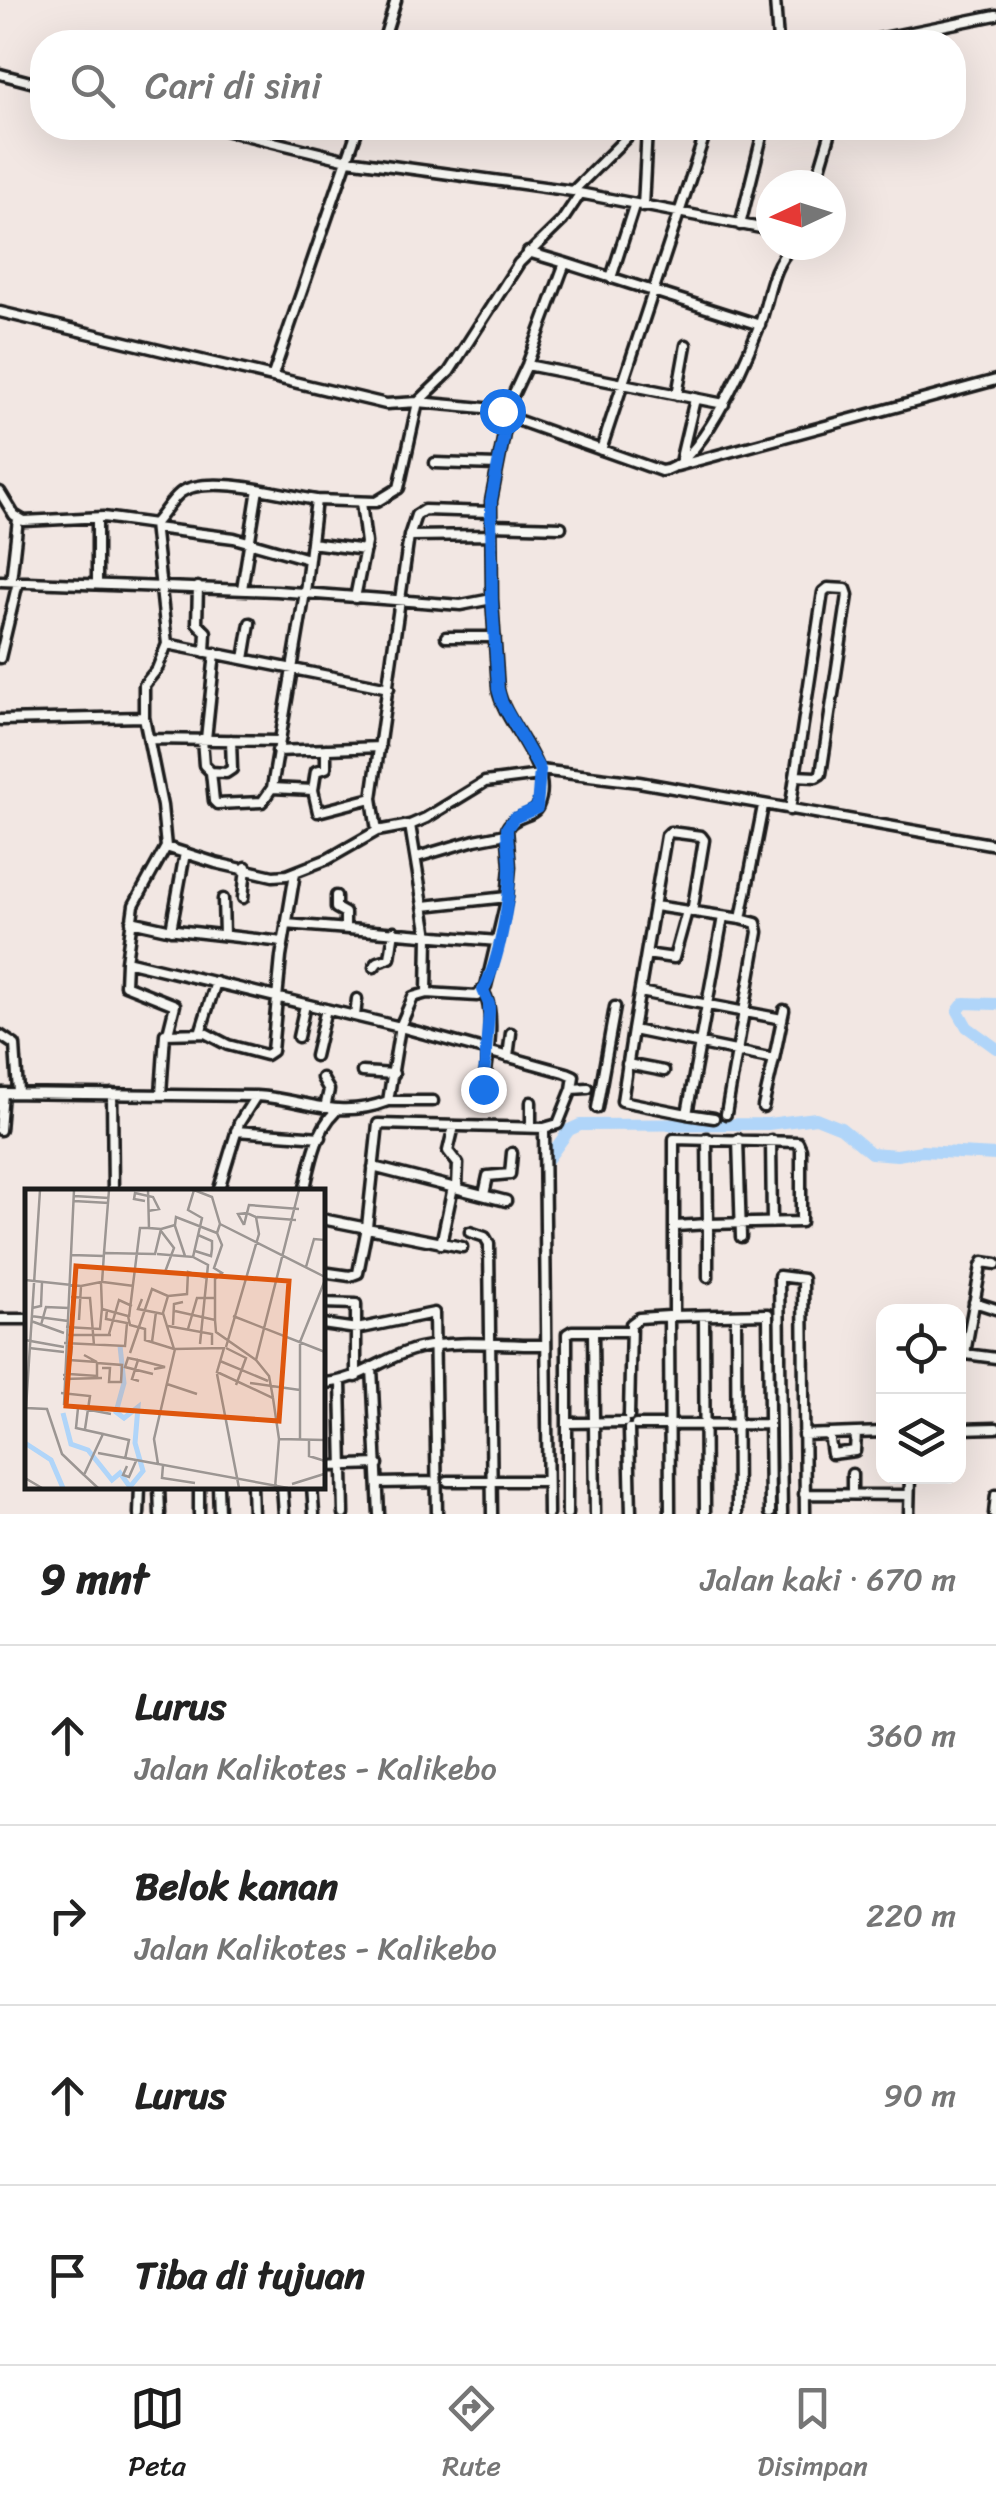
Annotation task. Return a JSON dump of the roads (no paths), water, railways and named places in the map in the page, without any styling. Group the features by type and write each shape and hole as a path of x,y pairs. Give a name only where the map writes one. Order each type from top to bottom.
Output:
{"street":[{"path":"387,30 396,0"},
{"path":"775,0 777,30"},
{"path":"923,30 996,15"},
{"path":"0,74 30,82"},
{"path":"266,140 348,160 576,192 756,228"},
{"path":"274,375 354,140"},
{"path":"161,1094 163,1037 168,1033 175,1005 125,985 131,921 139,892 166,848 144,717 144,685 157,669 167,644 154,526 180,493 209,486 361,502 384,499 399,488 418,402 449,372 528,252 562,221 576,192 625,140"},
{"path":"611,278 639,206 646,140"},
{"path":"601,450 704,140"},
{"path":"740,225 761,140"},
{"path":"819,170 828,140"},
{"path":"528,252 760,325"},
{"path":"678,464 706,433 724,404 760,325 781,260"},
{"path":"506,410 528,365 565,263"},
{"path":"0,312 386,404 418,402 506,410 514,419 661,471 996,380"},
{"path":"678,395 686,346"},
{"path":"528,365 724,404"},
{"path":"678,464 695,399"},
{"path":"483,1091 489,1004 483,990 507,897 510,867 506,834 514,818 537,808 540,773 499,696 491,512 506,424 514,419"},
{"path":"435,463 498,464"},
{"path":"242,589 258,489"},
{"path":"0,492 18,519 15,581 0,658"},
{"path":"198,587 198,623 206,632 210,652 204,765 211,772 214,801 259,802 272,788 305,592 316,500"},
{"path":"354,598 365,550 361,502"},
{"path":"377,830 372,798 409,536 419,512 491,512"},
{"path":"98,518 98,582"},
{"path":"18,519 98,518 248,542 308,559"},
{"path":"409,536 561,527"},
{"path":"311,543 365,550"},
{"path":"0,581 305,592 461,605 492,599"},
{"path":"790,810 795,776 811,684 823,592 828,588 846,589 820,774 795,776"},
{"path":"244,658 250,622"},
{"path":"446,638 495,637"},
{"path":"167,644 389,688"},
{"path":"811,684 834,687"},
{"path":"0,720 144,717"},
{"path":"150,738 231,740 326,749 380,748"},
{"path":"211,772 231,770 231,740"},
{"path":"326,749 326,766 314,774 318,812 372,798"},
{"path":"166,848 273,876 294,873 341,853 377,830 410,825 485,782 540,773 607,776 996,845"},
{"path":"272,788 313,790"},
{"path":"741,919 763,806"},
{"path":"410,825 428,936 427,993"},
{"path":"417,857 506,834"},
{"path":"620,1112 632,1034 640,992 646,954 667,834 701,836 704,840 690,912 674,958 646,954"},
{"path":"171,930 185,853"},
{"path":"243,898 246,867"},
{"path":"168,1033 200,1033 269,1054 274,1046 283,942 294,873"},
{"path":"336,896 336,908 344,913 345,928"},
{"path":"424,906 507,897"},
{"path":"224,899 224,935"},
{"path":"655,906 741,919 758,928 726,1114"},
{"path":"687,1114 723,917"},
{"path":"131,921 171,930 283,942"},
{"path":"286,924 498,941"},
{"path":"374,967 390,958 394,931"},
{"path":"126,961 400,1026 572,1074 575,1080 558,1124 544,1128 378,1124 367,1227 357,1274 325,1272"},
{"path":"200,1033 216,982"},
{"path":"388,1101 400,1026 413,997 427,993 471,996 483,990"},
{"path":"640,992 744,1012 783,1015 764,1107"},
{"path":"355,1016 357,999"},
{"path":"298,1037 306,1004"},
{"path":"597,1108 615,1007"},
{"path":"315,1056 326,1009"},
{"path":"508,1057 511,1033"},
{"path":"612,1034 699,1044 774,1059"},
{"path":"0,1036 15,1044 18,1092"},
{"path":"627,1064 664,1071"},
{"path":"362,1072 394,1074"},
{"path":"322,1078 329,1090 325,1108"},
{"path":"572,1089 588,1088"},
{"path":"0,1130 2,1093 280,1097 335,1112 388,1101 433,1101"},
{"path":"112,1094 113,1189"},
{"path":"219,1189 236,1131 256,1096"},
{"path":"622,1100 714,1118"},
{"path":"531,1102 531,1127"},
{"path":"305,1189 320,1137 335,1112"},
{"path":"442,1244 458,1164 448,1151 454,1126"},
{"path":"544,1128 548,1514"},
{"path":"236,1131 320,1137"},
{"path":"706,1138 708,1277"},
{"path":"738,1139 741,1237"},
{"path":"670,1514 674,1140 771,1140 800,1144 800,1223 676,1226"},
{"path":"771,1140 772,1224"},
{"path":"484,1195 488,1176 510,1174 512,1154"},
{"path":"373,1168 506,1202"},
{"path":"325,1220 462,1247"},
{"path":"470,1232 483,1236 488,1244 492,1514"},
{"path":"966,1336 981,1266 983,1262 996,1264"},
{"path":"782,1514 779,1276 803,1279 806,1514"},
{"path":"325,1303 354,1302 356,1377"},
{"path":"974,1302 996,1309"},
{"path":"325,1324 356,1329 432,1312 434,1315 437,1514"},
{"path":"631,1514 632,1322 672,1314 704,1318 768,1314 770,1514 756,1514"},
{"path":"736,1315 737,1514"},
{"path":"0,1319 25,1318"},
{"path":"704,1318 705,1514"},
{"path":"567,1514 567,1334 572,1330 629,1331"},
{"path":"593,1331 595,1514"},
{"path":"325,1383 356,1377 407,1351 434,1346 546,1345"},
{"path":"966,1354 996,1358"},
{"path":"372,1367 380,1514"},
{"path":"341,1382 344,1514"},
{"path":"567,1422 769,1424"},
{"path":"966,1428 996,1428"},
{"path":"803,1435 876,1432"},
{"path":"829,1434 832,1454 855,1451 856,1433"},
{"path":"325,1466 378,1464"},
{"path":"852,1474 852,1494"},
{"path":"448,1481 546,1481"},
{"path":"378,1483 436,1482"},
{"path":"909,1514 910,1484"},
{"path":"139,1514 140,1489"},
{"path":"159,1489 160,1514"},
{"path":"198,1489 200,1514"},
{"path":"218,1489 219,1514"},
{"path":"252,1489 254,1514"},
{"path":"282,1489 284,1514"},
{"path":"312,1489 314,1514"},
{"path":"804,1494 909,1495"},
{"path":"994,1514 996,1495"}],"waterway":[{"path":"996,1004 964,1003 958,1011 967,1027 996,1048"},
{"path":"543,1166 569,1130 580,1125 768,1124 816,1118 841,1128 871,1153 996,1155"}],"tunnel":[{"path":"378,1125 379,1105"}]}
